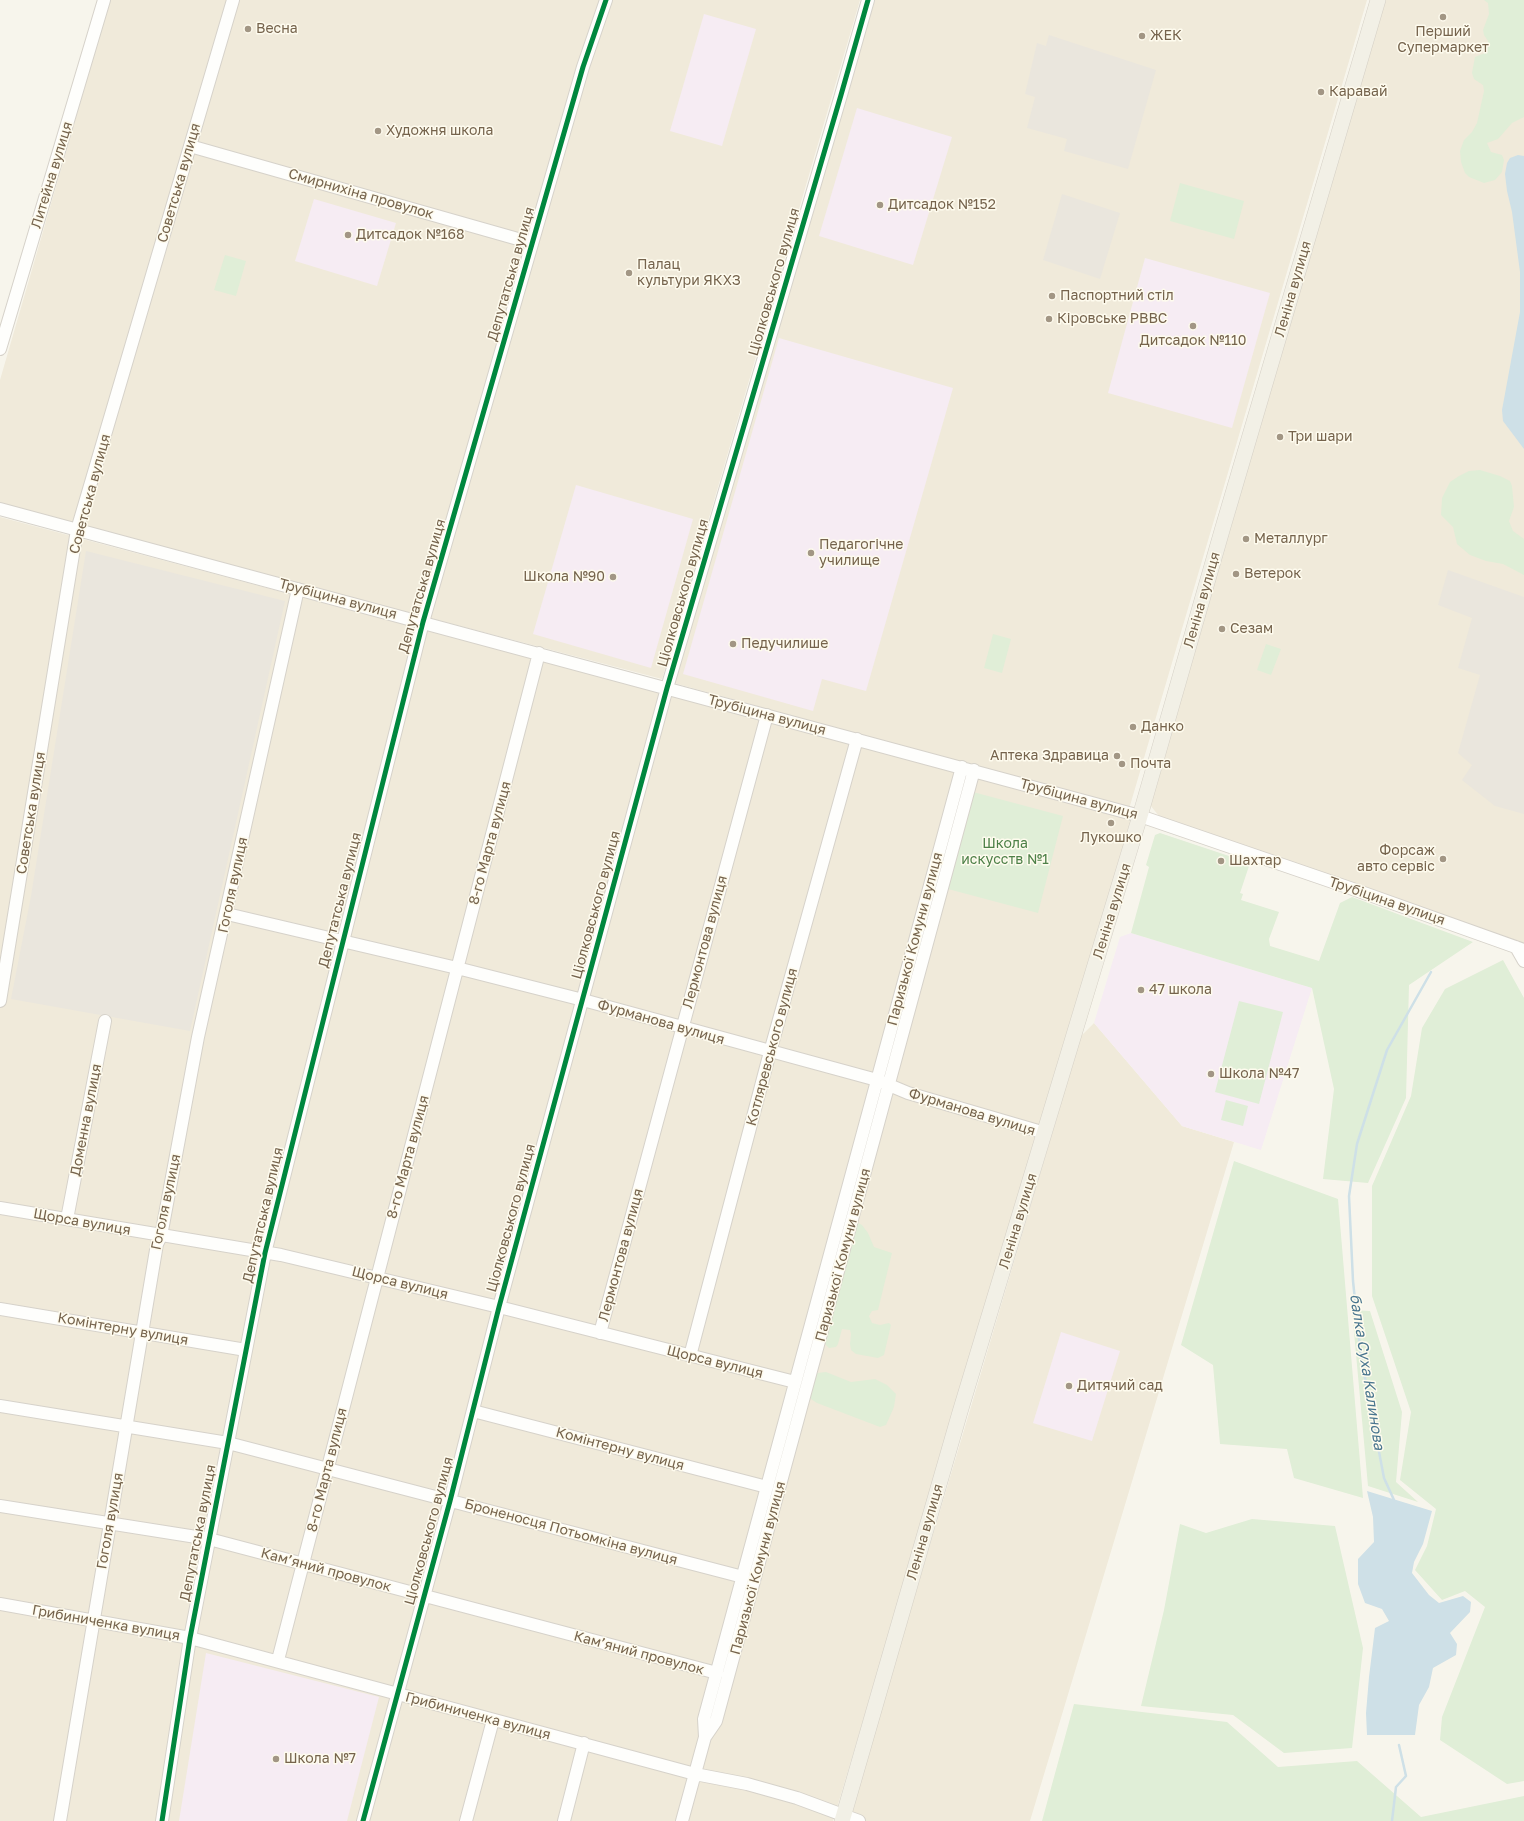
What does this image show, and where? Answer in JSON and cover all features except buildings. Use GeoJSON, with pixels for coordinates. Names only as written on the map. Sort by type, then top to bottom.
{"type":"FeatureCollection","features":[{"type":"Feature","properties":{"kind":"main road","name":"Леніна вулиця"},"geometry":{"type":"LineString","coordinates":[[843,1818],[960,1412],[1140,816],[1224,523],[1378,0]]}},
{"type":"Feature","properties":{"kind":"street","name":"Литейна вулиця"},"geometry":{"type":"LineString","coordinates":[[0,349],[104,0]]}},
{"type":"Feature","properties":{"kind":"street","name":"Советська вулиця"},"geometry":{"type":"LineString","coordinates":[[0,1001],[77,530],[234,0]]}},
{"type":"Feature","properties":{"kind":"street","name":"Депутатська вулиця"},"geometry":{"type":"LineString","coordinates":[[162,1821],[190,1638],[265,1253],[342,940],[423,622],[583,67],[606,0]]}},
{"type":"Feature","properties":{"kind":"street","name":"Ціолковського вулиця"},"geometry":{"type":"LineString","coordinates":[[364,1821],[450,1501],[499,1307],[667,688],[842,95],[868,0]]}},
{"type":"Feature","properties":{"kind":"street","name":"Смирнихіна провулок"},"geometry":{"type":"LineString","coordinates":[[190,146],[532,243]]}},
{"type":"Feature","properties":{"kind":"street","name":"Трубіцина вулиця"},"geometry":{"type":"LineString","coordinates":[[0,509],[974,770],[1140,816],[1520,948]]}},
{"type":"Feature","properties":{"kind":"street","name":"Гоголя вулиця"},"geometry":{"type":"LineString","coordinates":[[60,1821],[158,1244],[161,1236],[198,1037],[227,914],[298,589]]}},
{"type":"Feature","properties":{"kind":"street","name":"8-го Марта вулиця"},"geometry":{"type":"LineString","coordinates":[[278,1660],[376,1276],[539,653]]}},
{"type":"Feature","properties":{"kind":"street","name":"Лермонтова вулиця"},"geometry":{"type":"LineString","coordinates":[[600,1333],[681,1028],[767,715]]}},
{"type":"Feature","properties":{"kind":"street","name":"Котляревського вулиця"},"geometry":{"type":"LineString","coordinates":[[690,1356],[770,1052],[856,739]]}},
{"type":"Feature","properties":{"kind":"street","name":"Паризької Комуни вулиця"},"geometry":{"type":"LineString","coordinates":[[682,1821],[705,1737],[704,1719],[962,767]]}},
{"type":"Feature","properties":{"kind":"street","name":"Паризької Комуни вулиця"},"geometry":{"type":"LineString","coordinates":[[705,1737],[716,1722],[974,770]]}},
{"type":"Feature","properties":{"kind":"street","name":"Фурманова вулиця"},"geometry":{"type":"LineString","coordinates":[[227,914],[342,940],[583,1000],[681,1028],[877,1080],[908,1093],[1045,1133]]}},
{"type":"Feature","properties":{"kind":"street"},"geometry":{"type":"LineString","coordinates":[[1520,948],[1524,961]]}},
{"type":"Feature","properties":{"kind":"street","name":"Доменна вулиця"},"geometry":{"type":"LineString","coordinates":[[67,1219],[105,1020]]}},
{"type":"Feature","properties":{"kind":"street","name":"Щорса вулиця"},"geometry":{"type":"LineString","coordinates":[[0,1208],[265,1253],[376,1276],[795,1382]]}},
{"type":"Feature","properties":{"kind":"street","name":"Комінтерну вулиця"},"geometry":{"type":"LineString","coordinates":[[0,1309],[246,1350]]}},
{"type":"Feature","properties":{"kind":"street","name":"Броненосця Потьомкіна вулиця"},"geometry":{"type":"LineString","coordinates":[[0,1406],[228,1443],[743,1577]]}},
{"type":"Feature","properties":{"kind":"street","name":"Комінтерну вулиця"},"geometry":{"type":"LineString","coordinates":[[473,1411],[767,1487]]}},
{"type":"Feature","properties":{"kind":"street","name":"Кам’яний провулок"},"geometry":{"type":"LineString","coordinates":[[0,1506],[110,1522],[209,1539],[717,1673]]}},
{"type":"Feature","properties":{"kind":"street","name":"Грибиниченка вулиця"},"geometry":{"type":"LineString","coordinates":[[0,1604],[190,1638],[278,1660],[398,1695],[584,1743],[695,1774],[747,1784],[797,1798],[843,1818],[859,1821]]}},
{"type":"Feature","properties":{"kind":"street"},"geometry":{"type":"LineString","coordinates":[[466,1821],[493,1720]]}},
{"type":"Feature","properties":{"kind":"street"},"geometry":{"type":"LineString","coordinates":[[564,1821],[584,1743]]}},
{"type":"Feature","properties":{"kind":"shaded area"},"geometry":{"type":"Polygon","coordinates":[[[110,0],[860,0],[662,679],[0,505],[0,380],[110,0]]]}},
{"type":"Feature","properties":{"kind":"shaded area"},"geometry":{"type":"Polygon","coordinates":[[[875,0],[1367,0],[1129,809],[674,683],[875,0]]]}},
{"type":"Feature","properties":{"kind":"shaded area"},"geometry":{"type":"Polygon","coordinates":[[[1384,0],[1524,0],[1524,946],[1159,816],[1150,805],[1384,0]]]}},
{"type":"Feature","properties":{"kind":"shaded area"},"geometry":{"type":"Polygon","coordinates":[[[704,14],[756,29],[722,146],[670,131],[704,14]]]}},
{"type":"Feature","properties":{"kind":"shaded area"},"geometry":{"type":"Polygon","coordinates":[[[1049,35],[1156,70],[1128,169],[1064,151],[1067,139],[1027,128],[1035,97],[1025,94],[1037,43],[1046,46],[1049,35]]]}},
{"type":"Feature","properties":{"kind":"shaded area","name":"Дитсадок №152"},"geometry":{"type":"Polygon","coordinates":[[[857,108],[952,137],[913,265],[819,236],[857,108]]]}},
{"type":"Feature","properties":{"kind":"shaded area"},"geometry":{"type":"Polygon","coordinates":[[[1518,155],[1524,156],[1524,449],[1503,421],[1502,410],[1520,312],[1520,272],[1505,174],[1507,163],[1510,158],[1518,155]]]}},
{"type":"Feature","properties":{"kind":"shaded area"},"geometry":{"type":"Polygon","coordinates":[[[1062,194],[1120,213],[1100,279],[1043,260],[1062,194]]]}},
{"type":"Feature","properties":{"kind":"shaded area","name":"Дитсадок №168"},"geometry":{"type":"Polygon","coordinates":[[[314,199],[396,223],[377,286],[295,261],[314,199]]]}},
{"type":"Feature","properties":{"kind":"shaded area","name":"Дитсадок №110"},"geometry":{"type":"Polygon","coordinates":[[[1145,258],[1270,293],[1232,428],[1108,393],[1145,258]]]}},
{"type":"Feature","properties":{"kind":"shaded area","name":"Педагогічне училище"},"geometry":{"type":"Polygon","coordinates":[[[779,338],[953,388],[866,691],[822,679],[813,711],[683,674],[779,338]]]}},
{"type":"Feature","properties":{"kind":"shaded area","name":"Школа №90"},"geometry":{"type":"Polygon","coordinates":[[[576,485],[693,519],[651,668],[533,634],[576,485]]]}},
{"type":"Feature","properties":{"kind":"shaded area"},"geometry":{"type":"Polygon","coordinates":[[[0,517],[1132,818],[833,1821],[0,1821],[0,517]]]}},
{"type":"Feature","properties":{"kind":"shaded area"},"geometry":{"type":"Polygon","coordinates":[[[86,551],[285,601],[190,1031],[11,999],[31,896],[86,551]]]}},
{"type":"Feature","properties":{"kind":"shaded area"},"geometry":{"type":"Polygon","coordinates":[[[1448,570],[1524,597],[1524,814],[1495,806],[1462,780],[1472,765],[1458,753],[1480,675],[1458,668],[1472,618],[1438,605],[1448,570]]]}},
{"type":"Feature","properties":{"kind":"shaded area","name":"Школа №47"},"geometry":{"type":"Polygon","coordinates":[[[1131,933],[1312,988],[1261,1150],[1182,1126],[1094,1023],[1120,937],[1131,933]]]}},
{"type":"Feature","properties":{"kind":"shaded area"},"geometry":{"type":"Polygon","coordinates":[[[1094,1023],[1182,1126],[1234,1142],[1030,1821],[848,1821],[1081,1036],[1094,1023]]]}},
{"type":"Feature","properties":{"kind":"shaded area"},"geometry":{"type":"Polygon","coordinates":[[[1061,1332],[1120,1351],[1092,1441],[1033,1423],[1061,1332]]]}},
{"type":"Feature","properties":{"kind":"shaded area"},"geometry":{"type":"Polygon","coordinates":[[[1367,1491],[1432,1511],[1423,1544],[1414,1562],[1412,1573],[1429,1595],[1439,1603],[1463,1596],[1471,1602],[1470,1612],[1450,1633],[1457,1644],[1456,1655],[1433,1668],[1429,1687],[1419,1705],[1415,1735],[1367,1735],[1366,1713],[1375,1628],[1389,1621],[1382,1609],[1365,1603],[1358,1584],[1358,1559],[1374,1542],[1373,1517],[1367,1491]]]}},
{"type":"Feature","properties":{"kind":"shaded area","name":"Школа №7"},"geometry":{"type":"Polygon","coordinates":[[[206,1653],[379,1697],[347,1821],[179,1821],[206,1653]]]}},
{"type":"Feature","properties":{"kind":"green space"},"geometry":{"type":"Polygon","coordinates":[[[1484,0],[1524,0],[1524,117],[1512,123],[1498,139],[1487,143],[1491,152],[1502,155],[1504,160],[1502,172],[1495,180],[1484,183],[1469,177],[1465,173],[1461,162],[1460,151],[1464,140],[1472,132],[1477,123],[1484,91],[1483,85],[1474,79],[1472,73],[1475,57],[1485,53],[1488,47],[1488,41],[1483,30],[1489,14],[1488,3],[1484,0]]]}},
{"type":"Feature","properties":{"kind":"green space"},"geometry":{"type":"Polygon","coordinates":[[[1180,183],[1244,201],[1234,239],[1170,221],[1180,183]]]}},
{"type":"Feature","properties":{"kind":"green space"},"geometry":{"type":"Polygon","coordinates":[[[225,255],[246,261],[236,296],[214,290],[225,255]]]}},
{"type":"Feature","properties":{"kind":"green space"},"geometry":{"type":"Polygon","coordinates":[[[1480,470],[1500,476],[1510,481],[1512,486],[1514,507],[1509,521],[1513,531],[1524,539],[1524,575],[1503,564],[1486,561],[1470,555],[1457,544],[1453,527],[1441,515],[1442,498],[1450,482],[1469,471],[1480,470]]]}},
{"type":"Feature","properties":{"kind":"green space"},"geometry":{"type":"Polygon","coordinates":[[[993,634],[1011,639],[1002,673],[984,668],[993,634]]]}},
{"type":"Feature","properties":{"kind":"green space"},"geometry":{"type":"Polygon","coordinates":[[[1266,644],[1281,649],[1271,675],[1257,670],[1266,644]]]}},
{"type":"Feature","properties":{"kind":"green space","name":"Школа искусств №1"},"geometry":{"type":"Polygon","coordinates":[[[973,792],[1063,816],[1038,913],[948,889],[973,792]]]}},
{"type":"Feature","properties":{"kind":"green space"},"geometry":{"type":"Polygon","coordinates":[[[1160,833],[1250,863],[1240,893],[1243,894],[1241,900],[1279,912],[1269,939],[1270,946],[1319,961],[1340,903],[1352,897],[1473,942],[1409,985],[1406,1098],[1368,1183],[1323,1179],[1334,1089],[1312,988],[1131,933],[1149,867],[1146,865],[1155,835],[1160,833]]]}},
{"type":"Feature","properties":{"kind":"green space"},"geometry":{"type":"Polygon","coordinates":[[[1503,960],[1524,998],[1524,1781],[1507,1784],[1440,1740],[1442,1717],[1485,1607],[1465,1591],[1442,1600],[1415,1570],[1427,1546],[1436,1509],[1400,1480],[1411,1412],[1372,1296],[1372,1186],[1411,1096],[1422,1028],[1445,989],[1503,960]]]}},
{"type":"Feature","properties":{"kind":"green space"},"geometry":{"type":"Polygon","coordinates":[[[1239,1001],[1283,1012],[1259,1104],[1215,1092],[1239,1001]]]}},
{"type":"Feature","properties":{"kind":"green space"},"geometry":{"type":"Polygon","coordinates":[[[1226,1100],[1248,1106],[1243,1126],[1221,1120],[1226,1100]]]}},
{"type":"Feature","properties":{"kind":"green space"},"geometry":{"type":"Polygon","coordinates":[[[1234,1161],[1338,1199],[1363,1498],[1294,1478],[1287,1449],[1220,1444],[1213,1365],[1181,1345],[1234,1161]]]}},
{"type":"Feature","properties":{"kind":"green space"},"geometry":{"type":"Polygon","coordinates":[[[858,1223],[862,1225],[868,1233],[874,1247],[892,1253],[878,1310],[872,1311],[869,1316],[872,1323],[880,1325],[889,1323],[891,1325],[884,1355],[878,1358],[856,1354],[851,1350],[850,1330],[842,1329],[836,1347],[829,1348],[824,1343],[854,1224],[858,1223]]]}},
{"type":"Feature","properties":{"kind":"green space"},"geometry":{"type":"Polygon","coordinates":[[[1352,1310],[1370,1311],[1402,1412],[1396,1482],[1418,1502],[1368,1486],[1352,1310]]]}},
{"type":"Feature","properties":{"kind":"green space"},"geometry":{"type":"Polygon","coordinates":[[[826,1372],[851,1382],[875,1379],[887,1385],[896,1394],[894,1407],[886,1425],[880,1427],[817,1403],[811,1399],[808,1392],[812,1377],[817,1373],[826,1372]]]}},
{"type":"Feature","properties":{"kind":"green space"},"geometry":{"type":"Polygon","coordinates":[[[1252,1519],[1335,1526],[1363,1648],[1352,1748],[1284,1753],[1233,1715],[1141,1706],[1164,1610],[1180,1524],[1206,1533],[1252,1519]]]}},
{"type":"Feature","properties":{"kind":"green space"},"geometry":{"type":"Polygon","coordinates":[[[1074,1704],[1227,1722],[1278,1767],[1357,1761],[1421,1817],[1524,1796],[1524,1821],[1042,1821],[1074,1704]]]}},
{"type":"Feature","properties":{"kind":"waterway","name":"балка Суха Калинова"},"geometry":{"type":"LineString","coordinates":[[1394,1500],[1384,1478],[1361,1357],[1353,1281],[1349,1196],[1357,1144],[1387,1050],[1431,972]]}},
{"type":"Feature","properties":{"kind":"waterway","name":"балка Суха Калинова"},"geometry":{"type":"LineString","coordinates":[[1392,1821],[1396,1787],[1406,1776],[1399,1745]]}},
{"type":"Feature","properties":{"kind":"cycle path"},"geometry":{"type":"LineString","coordinates":[[162,1821],[190,1638],[265,1253],[423,622],[583,67],[606,0]]}},
{"type":"Feature","properties":{"kind":"cycle path"},"geometry":{"type":"LineString","coordinates":[[363,1821],[450,1501],[499,1307],[667,688],[868,0]]}},
{"type":"Feature","properties":{"kind":"place","name":"Перший Супермаркет"},"geometry":{"type":"Point","coordinates":[1443,17]}},
{"type":"Feature","properties":{"kind":"place","name":"Весна"},"geometry":{"type":"Point","coordinates":[248,29]}},
{"type":"Feature","properties":{"kind":"place","name":"ЖЕК"},"geometry":{"type":"Point","coordinates":[1142,36]}},
{"type":"Feature","properties":{"kind":"place","name":"Каравай"},"geometry":{"type":"Point","coordinates":[1321,92]}},
{"type":"Feature","properties":{"kind":"place","name":"Художня школа"},"geometry":{"type":"Point","coordinates":[378,131]}},
{"type":"Feature","properties":{"kind":"place","name":"Дитсадок №152"},"geometry":{"type":"Point","coordinates":[880,205]}},
{"type":"Feature","properties":{"kind":"place","name":"Дитсадок №168"},"geometry":{"type":"Point","coordinates":[348,235]}},
{"type":"Feature","properties":{"kind":"place","name":"Палац культури ЯКХЗ"},"geometry":{"type":"Point","coordinates":[629,273]}},
{"type":"Feature","properties":{"kind":"place","name":"Паспортний стіл"},"geometry":{"type":"Point","coordinates":[1052,296]}},
{"type":"Feature","properties":{"kind":"place","name":"Кіровське РВВС"},"geometry":{"type":"Point","coordinates":[1049,319]}},
{"type":"Feature","properties":{"kind":"place","name":"Дитсадок №110"},"geometry":{"type":"Point","coordinates":[1193,326]}},
{"type":"Feature","properties":{"kind":"place","name":"Три шари"},"geometry":{"type":"Point","coordinates":[1280,437]}},
{"type":"Feature","properties":{"kind":"place","name":"Металлург"},"geometry":{"type":"Point","coordinates":[1246,539]}},
{"type":"Feature","properties":{"kind":"place","name":"Педагогічне училище"},"geometry":{"type":"Point","coordinates":[811,553]}},
{"type":"Feature","properties":{"kind":"place","name":"Ветерок"},"geometry":{"type":"Point","coordinates":[1236,574]}},
{"type":"Feature","properties":{"kind":"place","name":"Школа №90"},"geometry":{"type":"Point","coordinates":[613,577]}},
{"type":"Feature","properties":{"kind":"place","name":"Сезам"},"geometry":{"type":"Point","coordinates":[1222,629]}},
{"type":"Feature","properties":{"kind":"place","name":"Педучилише"},"geometry":{"type":"Point","coordinates":[733,644]}},
{"type":"Feature","properties":{"kind":"place","name":"Данко"},"geometry":{"type":"Point","coordinates":[1133,727]}},
{"type":"Feature","properties":{"kind":"place","name":"Аптека Здравица"},"geometry":{"type":"Point","coordinates":[1117,756]}},
{"type":"Feature","properties":{"kind":"place","name":"Почта"},"geometry":{"type":"Point","coordinates":[1122,764]}},
{"type":"Feature","properties":{"kind":"place","name":"Лукошко"},"geometry":{"type":"Point","coordinates":[1111,823]}},
{"type":"Feature","properties":{"kind":"place","name":"Форсаж авто сервіс"},"geometry":{"type":"Point","coordinates":[1443,859]}},
{"type":"Feature","properties":{"kind":"place","name":"Шахтар"},"geometry":{"type":"Point","coordinates":[1221,861]}},
{"type":"Feature","properties":{"kind":"place","name":"47 школа"},"geometry":{"type":"Point","coordinates":[1141,990]}},
{"type":"Feature","properties":{"kind":"place","name":"Школа №47"},"geometry":{"type":"Point","coordinates":[1211,1074]}},
{"type":"Feature","properties":{"kind":"place","name":"Дитячий сад"},"geometry":{"type":"Point","coordinates":[1069,1386]}},
{"type":"Feature","properties":{"kind":"place","name":"Школа №7"},"geometry":{"type":"Point","coordinates":[276,1759]}}]}
